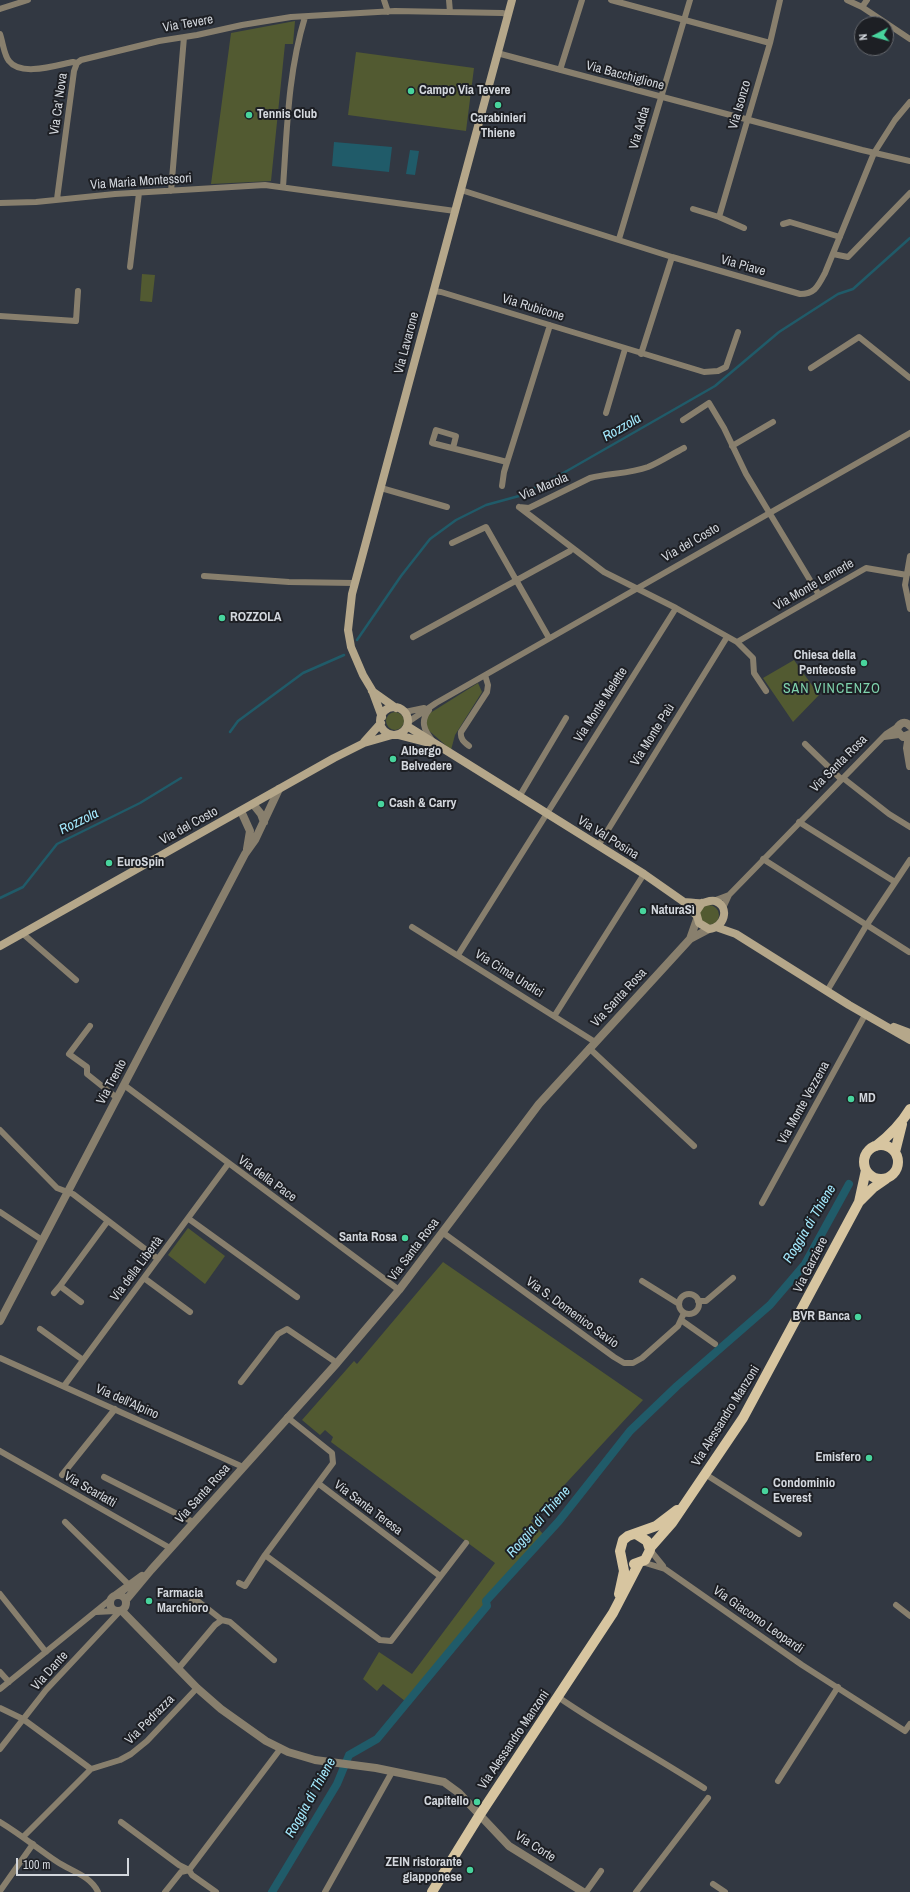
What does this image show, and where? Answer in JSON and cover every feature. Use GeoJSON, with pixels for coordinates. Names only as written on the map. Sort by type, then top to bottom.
{"type":"FeatureCollection","features":[{"type":"Feature","properties":{"kind":"main road","name":"Via Lavarone"},"geometry":{"type":"LineString","coordinates":[[381,720],[372,690],[363,675],[351,647],[348,630],[354,583],[381,488],[512,0]]}},
{"type":"Feature","properties":{"kind":"main road","name":"Via Lavarone"},"geometry":{"type":"LineString","coordinates":[[372,690],[396,708]]}},
{"type":"Feature","properties":{"kind":"main road"},"geometry":{"type":"LineString","coordinates":[[364,742],[387,710],[396,708],[405,712],[408,724],[404,731],[395,735],[384,730],[381,720]]}},
{"type":"Feature","properties":{"kind":"main road","name":"Via Val Posina"},"geometry":{"type":"LineString","coordinates":[[408,724],[436,745],[644,874],[684,902],[702,926],[736,934],[865,1015],[910,1040]]}},
{"type":"Feature","properties":{"kind":"main road","name":"Via Val Posina"},"geometry":{"type":"LineString","coordinates":[[395,735],[436,745]]}},
{"type":"Feature","properties":{"kind":"main road","name":"Via del Costo"},"geometry":{"type":"LineString","coordinates":[[0,946],[364,742],[395,735]]}},
{"type":"Feature","properties":{"kind":"main road"},"geometry":{"type":"LineString","coordinates":[[684,902],[702,903],[713,901],[723,908],[724,919],[712,928]]}},
{"type":"Feature","properties":{"kind":"main road"},"geometry":{"type":"LineString","coordinates":[[696,917],[698,908],[702,903]]}},
{"type":"Feature","properties":{"kind":"main road","name":"Via Val Posina"},"geometry":{"type":"LineString","coordinates":[[724,919],[736,934]]}},
{"type":"Feature","properties":{"kind":"main road","name":"Via Val Posina"},"geometry":{"type":"LineString","coordinates":[[882,1024],[910,1033]]}},
{"type":"Feature","properties":{"kind":"main road","name":"Via Garziere"},"geometry":{"type":"LineString","coordinates":[[859,1202],[872,1188],[893,1175],[898,1164],[895,1152],[904,1120],[910,1109]]}},
{"type":"Feature","properties":{"kind":"main road","name":"Via Garziere"},"geometry":{"type":"LineString","coordinates":[[786,1340],[859,1202],[866,1170],[864,1160],[866,1156],[872,1148],[891,1134],[904,1120]]}},
{"type":"Feature","properties":{"kind":"main road"},"geometry":{"type":"LineString","coordinates":[[876,1146],[887,1146],[895,1152]]}},
{"type":"Feature","properties":{"kind":"main road"},"geometry":{"type":"LineString","coordinates":[[866,1170],[878,1179],[887,1178]]}},
{"type":"Feature","properties":{"kind":"main road","name":"Via Alessandro Manzoni"},"geometry":{"type":"LineString","coordinates":[[432,1892],[479,1816],[594,1644],[640,1563],[648,1555],[650,1549],[672,1523],[743,1418],[786,1340]]}},
{"type":"Feature","properties":{"kind":"main road","name":"Via Alessandro Manzoni"},"geometry":{"type":"LineString","coordinates":[[618,1604],[623,1576],[622,1557],[620,1551],[622,1542],[628,1536],[656,1526],[684,1504]]}},
{"type":"Feature","properties":{"kind":"main road"},"geometry":{"type":"LineString","coordinates":[[636,1534],[645,1538],[650,1549]]}},
{"type":"Feature","properties":{"kind":"main road"},"geometry":{"type":"LineString","coordinates":[[622,1557],[628,1562],[640,1563]]}},
{"type":"Feature","properties":{"kind":"street"},"geometry":{"type":"LineString","coordinates":[[0,8],[28,0]]}},
{"type":"Feature","properties":{"kind":"street"},"geometry":{"type":"LineString","coordinates":[[384,0],[388,12]]}},
{"type":"Feature","properties":{"kind":"street"},"geometry":{"type":"LineString","coordinates":[[449,0],[450,12]]}},
{"type":"Feature","properties":{"kind":"street"},"geometry":{"type":"LineString","coordinates":[[560,70],[582,0]]}},
{"type":"Feature","properties":{"kind":"street"},"geometry":{"type":"LineString","coordinates":[[611,0],[770,43]]}},
{"type":"Feature","properties":{"kind":"street","name":"Via Adda"},"geometry":{"type":"LineString","coordinates":[[619,239],[690,0]]}},
{"type":"Feature","properties":{"kind":"street","name":"Via Isonzo"},"geometry":{"type":"LineString","coordinates":[[719,216],[770,43],[780,0]]}},
{"type":"Feature","properties":{"kind":"street"},"geometry":{"type":"LineString","coordinates":[[847,0],[862,7],[910,39]]}},
{"type":"Feature","properties":{"kind":"street"},"geometry":{"type":"LineString","coordinates":[[862,7],[867,0]]}},
{"type":"Feature","properties":{"kind":"street","name":"Via Tevere"},"geometry":{"type":"LineString","coordinates":[[77,63],[81,60],[127,48],[242,25],[305,17],[388,12],[508,14]]}},
{"type":"Feature","properties":{"kind":"street"},"geometry":{"type":"LineString","coordinates":[[283,187],[290,91],[299,35],[305,17]]}},
{"type":"Feature","properties":{"kind":"street","name":"Via Ca' Nova"},"geometry":{"type":"LineString","coordinates":[[0,34],[8,60],[19,68],[34,70],[73,62],[77,63],[74,71],[57,200]]}},
{"type":"Feature","properties":{"kind":"street"},"geometry":{"type":"LineString","coordinates":[[171,191],[184,37]]}},
{"type":"Feature","properties":{"kind":"street","name":"Via Bacchiglione"},"geometry":{"type":"LineString","coordinates":[[497,53],[874,153],[910,161]]}},
{"type":"Feature","properties":{"kind":"street","name":"Via Piave"},"geometry":{"type":"LineString","coordinates":[[461,190],[672,257],[800,294],[815,291],[833,254],[874,153],[895,120],[910,102]]}},
{"type":"Feature","properties":{"kind":"street","name":"Via Maria Montessori"},"geometry":{"type":"LineString","coordinates":[[0,203],[36,202],[139,193],[258,186],[283,187],[455,211]]}},
{"type":"Feature","properties":{"kind":"street"},"geometry":{"type":"LineString","coordinates":[[130,267],[139,193]]}},
{"type":"Feature","properties":{"kind":"street"},"geometry":{"type":"LineString","coordinates":[[833,254],[848,257],[910,193]]}},
{"type":"Feature","properties":{"kind":"street"},"geometry":{"type":"LineString","coordinates":[[693,209],[719,216],[744,228]]}},
{"type":"Feature","properties":{"kind":"street"},"geometry":{"type":"LineString","coordinates":[[783,224],[790,222],[840,237]]}},
{"type":"Feature","properties":{"kind":"street"},"geometry":{"type":"LineString","coordinates":[[641,354],[672,257]]}},
{"type":"Feature","properties":{"kind":"street","name":"Via Rubicone"},"geometry":{"type":"LineString","coordinates":[[433,291],[441,292],[704,372],[718,371],[726,367],[738,332]]}},
{"type":"Feature","properties":{"kind":"street"},"geometry":{"type":"LineString","coordinates":[[0,316],[76,321],[78,292]]}},
{"type":"Feature","properties":{"kind":"street"},"geometry":{"type":"LineString","coordinates":[[502,486],[504,472],[550,325]]}},
{"type":"Feature","properties":{"kind":"street"},"geometry":{"type":"LineString","coordinates":[[811,368],[859,337],[910,378]]}},
{"type":"Feature","properties":{"kind":"street"},"geometry":{"type":"LineString","coordinates":[[606,413],[625,349]]}},
{"type":"Feature","properties":{"kind":"street"},"geometry":{"type":"LineString","coordinates":[[683,420],[709,402],[769,512],[819,595]]}},
{"type":"Feature","properties":{"kind":"street"},"geometry":{"type":"LineString","coordinates":[[732,446],[773,422]]}},
{"type":"Feature","properties":{"kind":"street","name":"Via del Costo"},"geometry":{"type":"LineString","coordinates":[[408,724],[434,705],[549,638],[910,433]]}},
{"type":"Feature","properties":{"kind":"street"},"geometry":{"type":"LineString","coordinates":[[453,448],[507,462]]}},
{"type":"Feature","properties":{"kind":"street","name":"Via Marola"},"geometry":{"type":"LineString","coordinates":[[636,588],[604,572],[519,507],[529,508],[590,478],[614,476],[648,467],[684,448]]}},
{"type":"Feature","properties":{"kind":"street"},"geometry":{"type":"LineString","coordinates":[[381,488],[447,507]]}},
{"type":"Feature","properties":{"kind":"street"},"geometry":{"type":"LineString","coordinates":[[452,542],[486,527],[549,638]]}},
{"type":"Feature","properties":{"kind":"street"},"geometry":{"type":"LineString","coordinates":[[413,637],[570,551]]}},
{"type":"Feature","properties":{"kind":"street"},"geometry":{"type":"LineString","coordinates":[[910,556],[906,585],[910,609]]}},
{"type":"Feature","properties":{"kind":"street","name":"Via Monte Lemerle"},"geometry":{"type":"LineString","coordinates":[[737,642],[866,568],[907,575]]}},
{"type":"Feature","properties":{"kind":"street"},"geometry":{"type":"LineString","coordinates":[[204,576],[289,582],[354,583]]}},
{"type":"Feature","properties":{"kind":"street"},"geometry":{"type":"LineString","coordinates":[[636,588],[676,608],[737,642],[753,658],[754,673],[766,691]]}},
{"type":"Feature","properties":{"kind":"street","name":"Via Monte Melette"},"geometry":{"type":"LineString","coordinates":[[458,955],[676,608]]}},
{"type":"Feature","properties":{"kind":"street","name":"Via Monte Paù"},"geometry":{"type":"LineString","coordinates":[[598,846],[727,637]]}},
{"type":"Feature","properties":{"kind":"street"},"geometry":{"type":"LineString","coordinates":[[469,746],[462,741],[461,732],[487,692],[488,686],[485,676]]}},
{"type":"Feature","properties":{"kind":"street"},"geometry":{"type":"LineString","coordinates":[[434,705],[424,716],[423,724],[428,735],[436,745]]}},
{"type":"Feature","properties":{"kind":"street","name":"Via del Costo"},"geometry":{"type":"LineString","coordinates":[[405,712],[414,712],[434,705]]}},
{"type":"Feature","properties":{"kind":"street"},"geometry":{"type":"LineString","coordinates":[[519,797],[566,718]]}},
{"type":"Feature","properties":{"kind":"street"},"geometry":{"type":"LineString","coordinates":[[906,723],[897,728],[900,735],[905,737],[910,734]]}},
{"type":"Feature","properties":{"kind":"street","name":"Via Santa Rosa"},"geometry":{"type":"LineString","coordinates":[[723,908],[729,895],[842,778],[891,730],[906,723]]}},
{"type":"Feature","properties":{"kind":"street"},"geometry":{"type":"LineString","coordinates":[[910,734],[907,748],[910,766]]}},
{"type":"Feature","properties":{"kind":"street","name":"Via Santa Rosa"},"geometry":{"type":"LineString","coordinates":[[884,737],[900,735]]}},
{"type":"Feature","properties":{"kind":"street"},"geometry":{"type":"LineString","coordinates":[[805,744],[842,778],[910,828]]}},
{"type":"Feature","properties":{"kind":"street","name":"Via Trento"},"geometry":{"type":"LineString","coordinates":[[0,1321],[245,854],[255,840],[279,789]]}},
{"type":"Feature","properties":{"kind":"street"},"geometry":{"type":"LineString","coordinates":[[253,804],[261,814],[264,822]]}},
{"type":"Feature","properties":{"kind":"street","name":"Via Trento"},"geometry":{"type":"LineString","coordinates":[[241,811],[250,831],[245,854]]}},
{"type":"Feature","properties":{"kind":"street"},"geometry":{"type":"LineString","coordinates":[[799,822],[894,882]]}},
{"type":"Feature","properties":{"kind":"street"},"geometry":{"type":"LineString","coordinates":[[763,859],[909,952]]}},
{"type":"Feature","properties":{"kind":"street"},"geometry":{"type":"LineString","coordinates":[[827,991],[866,926],[910,860]]}},
{"type":"Feature","properties":{"kind":"street"},"geometry":{"type":"LineString","coordinates":[[555,1016],[644,874]]}},
{"type":"Feature","properties":{"kind":"street","name":"Via Santa Rosa"},"geometry":{"type":"LineString","coordinates":[[713,901],[729,895]]}},
{"type":"Feature","properties":{"kind":"street","name":"Via Santa Rosa"},"geometry":{"type":"LineString","coordinates":[[690,939],[696,917]]}},
{"type":"Feature","properties":{"kind":"street","name":"Via Cima Undici"},"geometry":{"type":"LineString","coordinates":[[412,927],[595,1042]]}},
{"type":"Feature","properties":{"kind":"street","name":"Via Santa Rosa"},"geometry":{"type":"LineString","coordinates":[[122,1608],[170,1548],[337,1363],[399,1290],[539,1104],[690,939],[712,928]]}},
{"type":"Feature","properties":{"kind":"street"},"geometry":{"type":"LineString","coordinates":[[22,933],[76,980]]}},
{"type":"Feature","properties":{"kind":"street","name":"Via Monte Vezzena"},"geometry":{"type":"LineString","coordinates":[[762,1203],[865,1015]]}},
{"type":"Feature","properties":{"kind":"street"},"geometry":{"type":"LineString","coordinates":[[90,1026],[69,1054],[87,1067],[87,1074],[117,1098]]}},
{"type":"Feature","properties":{"kind":"street"},"geometry":{"type":"LineString","coordinates":[[589,1048],[694,1146]]}},
{"type":"Feature","properties":{"kind":"street","name":"Via della Pace"},"geometry":{"type":"LineString","coordinates":[[124,1085],[399,1290]]}},
{"type":"Feature","properties":{"kind":"street"},"geometry":{"type":"LineString","coordinates":[[0,1130],[57,1188],[79,1199],[107,1222],[158,1259]]}},
{"type":"Feature","properties":{"kind":"street","name":"Via della Libertà"},"geometry":{"type":"LineString","coordinates":[[64,1386],[228,1164]]}},
{"type":"Feature","properties":{"kind":"street"},"geometry":{"type":"LineString","coordinates":[[0,1212],[42,1240]]}},
{"type":"Feature","properties":{"kind":"street"},"geometry":{"type":"LineString","coordinates":[[189,1218],[297,1297]]}},
{"type":"Feature","properties":{"kind":"street"},"geometry":{"type":"LineString","coordinates":[[54,1293],[107,1222]]}},
{"type":"Feature","properties":{"kind":"street","name":"Via S. Domenico Savio"},"geometry":{"type":"LineString","coordinates":[[442,1232],[614,1357],[624,1362],[633,1363],[642,1358],[678,1326],[684,1313]]}},
{"type":"Feature","properties":{"kind":"street"},"geometry":{"type":"LineString","coordinates":[[144,1278],[190,1312]]}},
{"type":"Feature","properties":{"kind":"street"},"geometry":{"type":"LineString","coordinates":[[698,1301],[706,1301],[733,1278]]}},
{"type":"Feature","properties":{"kind":"street"},"geometry":{"type":"LineString","coordinates":[[642,1281],[679,1304]]}},
{"type":"Feature","properties":{"kind":"street"},"geometry":{"type":"LineString","coordinates":[[60,1286],[81,1302]]}},
{"type":"Feature","properties":{"kind":"street"},"geometry":{"type":"LineString","coordinates":[[689,1294],[695,1296],[698,1301],[696,1310],[691,1314],[684,1313],[680,1309],[679,1304],[681,1298],[689,1294]]}},
{"type":"Feature","properties":{"kind":"street"},"geometry":{"type":"LineString","coordinates":[[681,1320],[715,1344]]}},
{"type":"Feature","properties":{"kind":"street"},"geometry":{"type":"LineString","coordinates":[[241,1382],[278,1334],[287,1329],[337,1363]]}},
{"type":"Feature","properties":{"kind":"street"},"geometry":{"type":"LineString","coordinates":[[40,1330],[83,1360]]}},
{"type":"Feature","properties":{"kind":"street","name":"Via dell'Alpino"},"geometry":{"type":"LineString","coordinates":[[0,1358],[243,1467]]}},
{"type":"Feature","properties":{"kind":"street"},"geometry":{"type":"LineString","coordinates":[[62,1475],[115,1409]]}},
{"type":"Feature","properties":{"kind":"street","name":"Via Santa Teresa"},"geometry":{"type":"LineString","coordinates":[[287,1417],[332,1453],[333,1463],[319,1484],[440,1576]]}},
{"type":"Feature","properties":{"kind":"street","name":"Via Scarlatti"},"geometry":{"type":"LineString","coordinates":[[0,1451],[170,1548]]}},
{"type":"Feature","properties":{"kind":"street"},"geometry":{"type":"LineString","coordinates":[[705,1474],[799,1534]]}},
{"type":"Feature","properties":{"kind":"street"},"geometry":{"type":"LineString","coordinates":[[104,1477],[194,1522]]}},
{"type":"Feature","properties":{"kind":"street"},"geometry":{"type":"LineString","coordinates":[[239,1583],[245,1586],[265,1555],[319,1484]]}},
{"type":"Feature","properties":{"kind":"street"},"geometry":{"type":"LineString","coordinates":[[65,1522],[129,1586]]}},
{"type":"Feature","properties":{"kind":"street"},"geometry":{"type":"LineString","coordinates":[[265,1555],[384,1641],[391,1641],[466,1543]]}},
{"type":"Feature","properties":{"kind":"street","name":"Via Giacomo Leopardi"},"geometry":{"type":"LineString","coordinates":[[650,1549],[666,1569],[797,1661],[905,1731],[910,1724]]}},
{"type":"Feature","properties":{"kind":"street","name":"Via Giacomo Leopardi"},"geometry":{"type":"LineString","coordinates":[[640,1563],[666,1569]]}},
{"type":"Feature","properties":{"kind":"street","name":"Via Santa Rosa"},"geometry":{"type":"LineString","coordinates":[[0,1689],[96,1612],[100,1607],[151,1570]]}},
{"type":"Feature","properties":{"kind":"street"},"geometry":{"type":"LineString","coordinates":[[0,1594],[46,1652]]}},
{"type":"Feature","properties":{"kind":"street"},"geometry":{"type":"LineString","coordinates":[[123,1596],[122,1608],[110,1604],[114,1597],[123,1596]]}},
{"type":"Feature","properties":{"kind":"street"},"geometry":{"type":"LineString","coordinates":[[187,1608],[194,1598],[222,1620],[230,1622],[274,1660]]}},
{"type":"Feature","properties":{"kind":"street"},"geometry":{"type":"LineString","coordinates":[[896,1605],[910,1616]]}},
{"type":"Feature","properties":{"kind":"street"},"geometry":{"type":"LineString","coordinates":[[96,1612],[122,1608]]}},
{"type":"Feature","properties":{"kind":"street","name":"Via Corte"},"geometry":{"type":"LineString","coordinates":[[122,1608],[197,1688],[221,1709],[266,1741],[315,1760],[357,1765],[444,1782],[459,1793],[508,1846],[583,1892]]}},
{"type":"Feature","properties":{"kind":"street","name":"Via Dante"},"geometry":{"type":"LineString","coordinates":[[0,1750],[46,1690],[122,1608]]}},
{"type":"Feature","properties":{"kind":"street"},"geometry":{"type":"LineString","coordinates":[[178,1669],[215,1625],[222,1620]]}},
{"type":"Feature","properties":{"kind":"street"},"geometry":{"type":"LineString","coordinates":[[0,1672],[9,1682]]}},
{"type":"Feature","properties":{"kind":"street"},"geometry":{"type":"LineString","coordinates":[[778,1781],[838,1687]]}},
{"type":"Feature","properties":{"kind":"street","name":"Via Pedrazza"},"geometry":{"type":"LineString","coordinates":[[24,1836],[91,1769],[120,1760],[131,1754],[147,1741],[197,1688]]}},
{"type":"Feature","properties":{"kind":"street"},"geometry":{"type":"LineString","coordinates":[[558,1697],[602,1728],[651,1754],[704,1788]]}},
{"type":"Feature","properties":{"kind":"street"},"geometry":{"type":"LineString","coordinates":[[0,1708],[23,1719],[91,1769]]}},
{"type":"Feature","properties":{"kind":"street"},"geometry":{"type":"LineString","coordinates":[[164,1892],[181,1872],[189,1870],[281,1748]]}},
{"type":"Feature","properties":{"kind":"street"},"geometry":{"type":"LineString","coordinates":[[325,1892],[392,1772]]}},
{"type":"Feature","properties":{"kind":"street"},"geometry":{"type":"LineString","coordinates":[[636,1892],[708,1798]]}},
{"type":"Feature","properties":{"kind":"street"},"geometry":{"type":"LineString","coordinates":[[0,1822],[24,1836],[58,1863],[88,1879],[98,1892]]}},
{"type":"Feature","properties":{"kind":"street"},"geometry":{"type":"LineString","coordinates":[[121,1822],[179,1865],[189,1870],[192,1874],[216,1892]]}},
{"type":"Feature","properties":{"kind":"street"},"geometry":{"type":"LineString","coordinates":[[0,1891],[34,1844]]}},
{"type":"Feature","properties":{"kind":"street"},"geometry":{"type":"LineString","coordinates":[[586,1892],[600,1871]]}},
{"type":"Feature","properties":{"kind":"street"},"geometry":{"type":"LineString","coordinates":[[714,1884],[725,1892]]}},
{"type":"Feature","properties":{"kind":"green space","name":"Tennis Club"},"geometry":{"type":"Polygon","coordinates":[[[295,21],[293,44],[285,44],[271,181],[211,184],[231,33],[295,21]]]}},
{"type":"Feature","properties":{"kind":"green space","name":"Campo Via Tevere"},"geometry":{"type":"Polygon","coordinates":[[[356,52],[474,68],[466,131],[348,115],[356,52]]]}},
{"type":"Feature","properties":{"kind":"green space"},"geometry":{"type":"Polygon","coordinates":[[[142,274],[155,275],[152,302],[140,301],[142,274]]]}},
{"type":"Feature","properties":{"kind":"green space"},"geometry":{"type":"Polygon","coordinates":[[[794,660],[819,695],[793,722],[763,678],[794,660]]]}},
{"type":"Feature","properties":{"kind":"green space"},"geometry":{"type":"Polygon","coordinates":[[[478,683],[482,692],[455,735],[451,750],[426,728],[427,715],[478,683]]]}},
{"type":"Feature","properties":{"kind":"green space"},"geometry":{"type":"Polygon","coordinates":[[[395,712],[401,715],[404,721],[401,727],[395,730],[389,727],[386,721],[389,715],[395,712]]]}},
{"type":"Feature","properties":{"kind":"green space"},"geometry":{"type":"Polygon","coordinates":[[[709,905],[716,908],[719,915],[716,922],[709,925],[702,922],[699,915],[702,908],[709,905]]]}},
{"type":"Feature","properties":{"kind":"green space"},"geometry":{"type":"Polygon","coordinates":[[[188,1228],[225,1256],[205,1284],[168,1255],[188,1228]]]}},
{"type":"Feature","properties":{"kind":"green space"},"geometry":{"type":"Polygon","coordinates":[[[443,1262],[643,1400],[531,1521],[543,1534],[405,1701],[383,1684],[377,1691],[363,1679],[379,1652],[412,1674],[495,1563],[331,1442],[333,1437],[325,1430],[320,1435],[302,1420],[354,1361],[357,1364],[443,1262]]]}},
{"type":"Feature","properties":{"kind":"water"},"geometry":{"type":"Polygon","coordinates":[[[334,142],[392,147],[389,172],[332,166],[334,142]]]}},
{"type":"Feature","properties":{"kind":"water"},"geometry":{"type":"Polygon","coordinates":[[[410,150],[419,151],[415,175],[406,174],[410,150]]]}},
{"type":"Feature","properties":{"kind":"waterway","name":"Rozzola"},"geometry":{"type":"LineString","coordinates":[[357,640],[401,576],[430,539],[456,520],[486,505],[519,496],[558,476],[715,386],[779,332],[838,294],[853,289],[910,238]]}},
{"type":"Feature","properties":{"kind":"waterway","name":"Rozzola"},"geometry":{"type":"LineString","coordinates":[[230,732],[238,721],[303,673],[344,655]]}},
{"type":"Feature","properties":{"kind":"waterway","name":"Rozzola"},"geometry":{"type":"LineString","coordinates":[[0,898],[23,887],[57,844],[140,803],[181,778]]}},
{"type":"Feature","properties":{"kind":"waterway","name":"Roggia di Thiene"},"geometry":{"type":"LineString","coordinates":[[272,1892],[337,1784],[349,1755],[377,1739],[487,1606],[486,1601],[559,1521],[630,1431],[677,1386],[770,1305],[805,1264],[849,1184]]}},
{"type":"Feature","properties":{"kind":"place","name":"Campo Via Tevere"},"geometry":{"type":"Point","coordinates":[411,91]}},
{"type":"Feature","properties":{"kind":"place","name":"Carabinieri Thiene"},"geometry":{"type":"Point","coordinates":[498,105]}},
{"type":"Feature","properties":{"kind":"place","name":"Tennis Club"},"geometry":{"type":"Point","coordinates":[249,115]}},
{"type":"Feature","properties":{"kind":"place","name":"ROZZOLA"},"geometry":{"type":"Point","coordinates":[222,618]}},
{"type":"Feature","properties":{"kind":"place","name":"Chiesa della Pentecoste"},"geometry":{"type":"Point","coordinates":[864,663]}},
{"type":"Feature","properties":{"kind":"place","name":"Albergo Belvedere"},"geometry":{"type":"Point","coordinates":[393,759]}},
{"type":"Feature","properties":{"kind":"place","name":"Cash & Carry"},"geometry":{"type":"Point","coordinates":[381,804]}},
{"type":"Feature","properties":{"kind":"place","name":"EuroSpin"},"geometry":{"type":"Point","coordinates":[109,863]}},
{"type":"Feature","properties":{"kind":"place","name":"NaturaSì"},"geometry":{"type":"Point","coordinates":[643,911]}},
{"type":"Feature","properties":{"kind":"place","name":"MD"},"geometry":{"type":"Point","coordinates":[851,1099]}},
{"type":"Feature","properties":{"kind":"place","name":"Santa Rosa"},"geometry":{"type":"Point","coordinates":[405,1238]}},
{"type":"Feature","properties":{"kind":"place","name":"BVR Banca"},"geometry":{"type":"Point","coordinates":[858,1317]}},
{"type":"Feature","properties":{"kind":"place","name":"Emisfero"},"geometry":{"type":"Point","coordinates":[869,1458]}},
{"type":"Feature","properties":{"kind":"place","name":"Condominio Everest"},"geometry":{"type":"Point","coordinates":[765,1491]}},
{"type":"Feature","properties":{"kind":"place","name":"Farmacia Marchioro"},"geometry":{"type":"Point","coordinates":[149,1601]}},
{"type":"Feature","properties":{"kind":"place","name":"Capitello"},"geometry":{"type":"Point","coordinates":[477,1802]}},
{"type":"Feature","properties":{"kind":"place","name":"ZEIN ristorante giapponese"},"geometry":{"type":"Point","coordinates":[470,1870]}},
{"type":"Feature","properties":{"kind":"district","name":"SAN VINCENZO"},"geometry":{"type":"Point","coordinates":[832,689]}}]}
